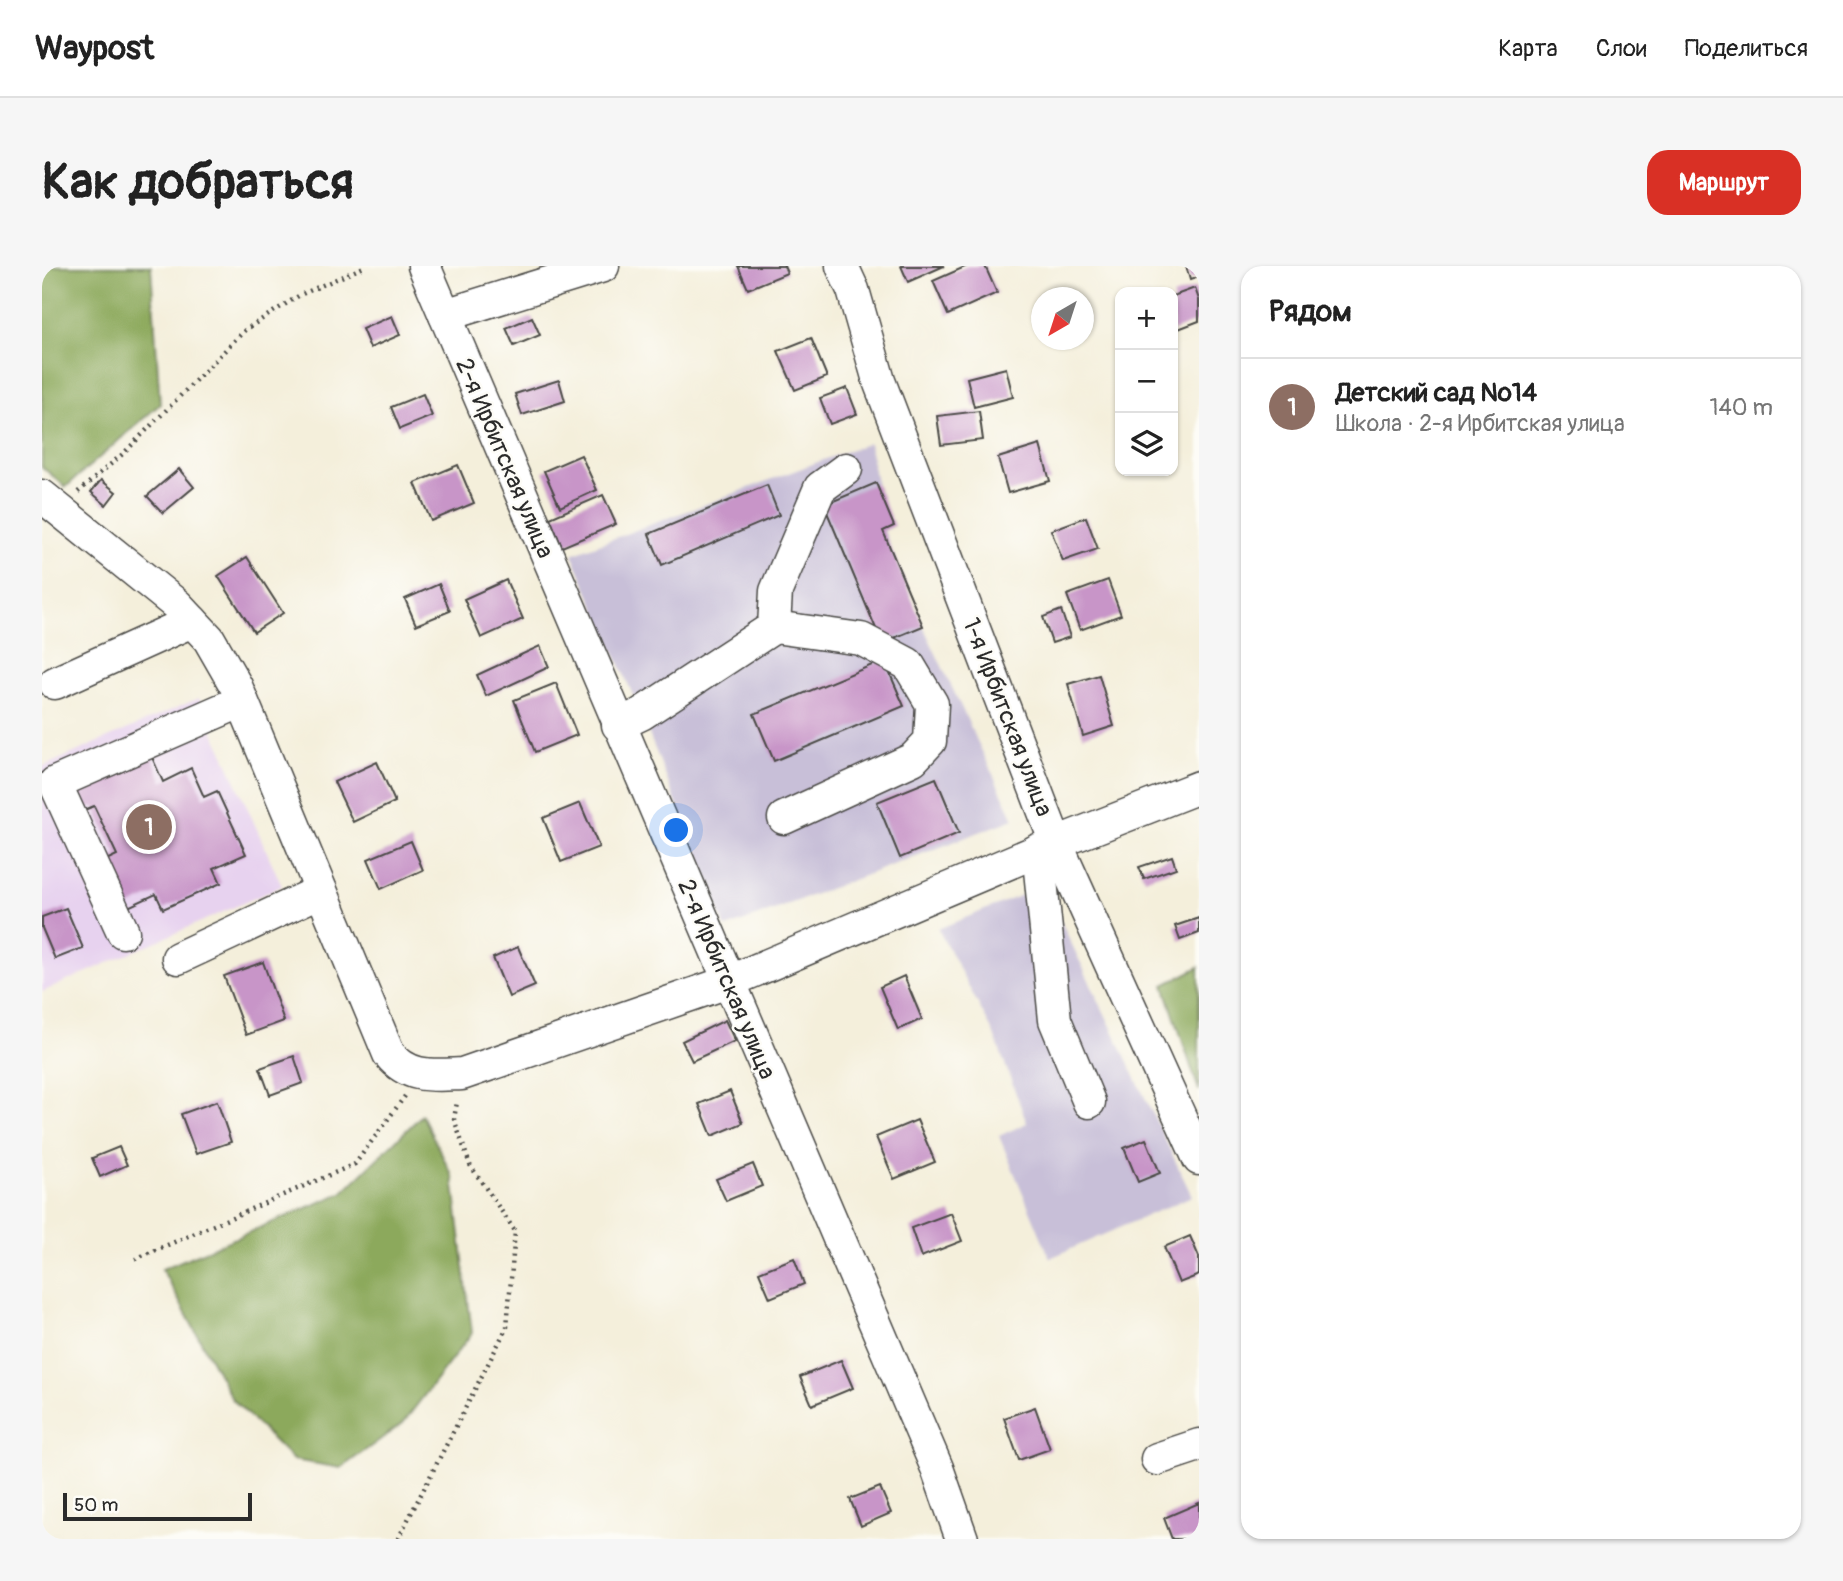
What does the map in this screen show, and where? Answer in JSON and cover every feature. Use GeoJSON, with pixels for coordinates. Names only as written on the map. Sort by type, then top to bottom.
{"type":"FeatureCollection","features":[{"type":"Feature","properties":{"kind":"street","name":"2-я Ирбитская улица"},"geometry":{"type":"LineString","coordinates":[[424,266],[937,1468],[962,1539]]}},
{"type":"Feature","properties":{"kind":"street"},"geometry":{"type":"LineString","coordinates":[[445,316],[603,266]]}},
{"type":"Feature","properties":{"kind":"street","name":"1-я Ирбитская улица"},"geometry":{"type":"LineString","coordinates":[[842,266],[853,290],[879,381],[1047,846],[1199,1159]]}},
{"type":"Feature","properties":{"kind":"street"},"geometry":{"type":"LineString","coordinates":[[774,627],[776,590],[820,488],[846,469]]}},
{"type":"Feature","properties":{"kind":"street"},"geometry":{"type":"LineString","coordinates":[[50,502],[177,605],[209,639],[242,701],[389,1054],[409,1071],[462,1074],[728,982],[1047,846],[1199,787]]}},
{"type":"Feature","properties":{"kind":"street"},"geometry":{"type":"LineString","coordinates":[[55,683],[192,621]]}},
{"type":"Feature","properties":{"kind":"street"},"geometry":{"type":"LineString","coordinates":[[618,725],[641,714],[774,627],[861,639],[908,664],[932,704],[930,741],[913,759],[784,818]]}},
{"type":"Feature","properties":{"kind":"street"},"geometry":{"type":"LineString","coordinates":[[123,932],[55,783],[242,701]]}},
{"type":"Feature","properties":{"kind":"street"},"geometry":{"type":"LineString","coordinates":[[1047,846],[1055,1020],[1089,1102]]}},
{"type":"Feature","properties":{"kind":"street"},"geometry":{"type":"LineString","coordinates":[[178,958],[321,891]]}},
{"type":"Feature","properties":{"kind":"street"},"geometry":{"type":"LineString","coordinates":[[1157,1459],[1199,1446]]}},
{"type":"Feature","properties":{"kind":"path"},"geometry":{"type":"LineString","coordinates":[[50,502],[125,452],[245,330],[300,295],[366,266]]}},
{"type":"Feature","properties":{"kind":"path"},"geometry":{"type":"LineString","coordinates":[[135,1259],[355,1164],[409,1071]]}},
{"type":"Feature","properties":{"kind":"path"},"geometry":{"type":"LineString","coordinates":[[398,1539],[506,1327],[515,1231],[470,1165],[454,1119],[462,1074]]}},
{"type":"Feature","properties":{"kind":"shaded area"},"geometry":{"type":"Polygon","coordinates":[[[869,443],[876,483],[894,526],[884,531],[923,626],[1014,819],[726,928],[641,714],[572,554],[869,443]]]}},
{"type":"Feature","properties":{"kind":"shaded area"},"geometry":{"type":"Polygon","coordinates":[[[199,698],[282,886],[42,992],[42,767],[199,698]]]}},
{"type":"Feature","properties":{"kind":"shaded area"},"geometry":{"type":"Polygon","coordinates":[[[1044,886],[1192,1196],[1050,1258],[999,1136],[1027,1123],[993,1032],[938,929],[1044,886]]]}},
{"type":"Feature","properties":{"kind":"green space"},"geometry":{"type":"Polygon","coordinates":[[[42,266],[151,266],[160,404],[66,487],[42,467],[42,266]]]}},
{"type":"Feature","properties":{"kind":"green space"},"geometry":{"type":"Polygon","coordinates":[[[1199,967],[1199,1091],[1164,985],[1199,967]]]}},
{"type":"Feature","properties":{"kind":"green space"},"geometry":{"type":"Polygon","coordinates":[[[422,1115],[453,1177],[472,1333],[403,1423],[341,1468],[293,1460],[232,1399],[162,1269],[342,1193],[422,1115]]]}},
{"type":"Feature","properties":{"kind":"building"},"geometry":{"type":"Polygon","coordinates":[[[738,266],[784,266],[787,273],[748,289],[738,266]]]}},
{"type":"Feature","properties":{"kind":"building"},"geometry":{"type":"Polygon","coordinates":[[[901,266],[944,266],[908,282],[901,266]]]}},
{"type":"Feature","properties":{"kind":"building"},"geometry":{"type":"Polygon","coordinates":[[[967,266],[985,266],[997,293],[948,315],[933,281],[967,266]]]}},
{"type":"Feature","properties":{"kind":"building"},"geometry":{"type":"Polygon","coordinates":[[[1186,266],[1199,266],[1199,277],[1190,280],[1186,266]]]}},
{"type":"Feature","properties":{"kind":"building"},"geometry":{"type":"Polygon","coordinates":[[[1195,288],[1199,300],[1199,321],[1178,329],[1178,294],[1195,288]]]}},
{"type":"Feature","properties":{"kind":"building"},"geometry":{"type":"Polygon","coordinates":[[[392,316],[400,335],[370,348],[362,329],[392,316]]]}},
{"type":"Feature","properties":{"kind":"building"},"geometry":{"type":"Polygon","coordinates":[[[532,317],[540,335],[514,346],[506,328],[532,317]]]}},
{"type":"Feature","properties":{"kind":"building"},"geometry":{"type":"Polygon","coordinates":[[[811,338],[827,377],[795,390],[778,351],[811,338]]]}},
{"type":"Feature","properties":{"kind":"building"},"geometry":{"type":"Polygon","coordinates":[[[1006,368],[1013,397],[974,407],[967,378],[1006,368]]]}},
{"type":"Feature","properties":{"kind":"building"},"geometry":{"type":"Polygon","coordinates":[[[559,380],[565,401],[522,415],[515,394],[559,380]]]}},
{"type":"Feature","properties":{"kind":"building"},"geometry":{"type":"Polygon","coordinates":[[[847,388],[857,414],[830,424],[820,398],[847,388]]]}},
{"type":"Feature","properties":{"kind":"building"},"geometry":{"type":"Polygon","coordinates":[[[423,394],[432,416],[400,429],[391,407],[423,394]]]}},
{"type":"Feature","properties":{"kind":"building"},"geometry":{"type":"Polygon","coordinates":[[[979,411],[983,440],[941,445],[937,416],[979,411]]]}},
{"type":"Feature","properties":{"kind":"building"},"geometry":{"type":"Polygon","coordinates":[[[1040,445],[1050,481],[1008,493],[998,458],[1040,445]]]}},
{"type":"Feature","properties":{"kind":"building"},"geometry":{"type":"Polygon","coordinates":[[[581,455],[597,490],[560,507],[544,471],[581,455]]]}},
{"type":"Feature","properties":{"kind":"building"},"geometry":{"type":"Polygon","coordinates":[[[458,465],[474,503],[431,521],[415,483],[458,465]]]}},
{"type":"Feature","properties":{"kind":"building"},"geometry":{"type":"Polygon","coordinates":[[[179,469],[194,487],[163,513],[147,496],[179,469]]]}},
{"type":"Feature","properties":{"kind":"building"},"geometry":{"type":"Polygon","coordinates":[[[101,480],[116,492],[106,505],[91,492],[101,480]]]}},
{"type":"Feature","properties":{"kind":"building"},"geometry":{"type":"Polygon","coordinates":[[[876,483],[894,526],[883,531],[923,626],[882,643],[824,505],[876,483]]]}},
{"type":"Feature","properties":{"kind":"building"},"geometry":{"type":"Polygon","coordinates":[[[767,485],[779,515],[662,565],[649,534],[767,485]]]}},
{"type":"Feature","properties":{"kind":"building"},"geometry":{"type":"Polygon","coordinates":[[[603,495],[616,524],[562,547],[550,518],[603,495]]]}},
{"type":"Feature","properties":{"kind":"building"},"geometry":{"type":"Polygon","coordinates":[[[1086,517],[1098,549],[1063,561],[1051,530],[1086,517]]]}},
{"type":"Feature","properties":{"kind":"building"},"geometry":{"type":"Polygon","coordinates":[[[247,557],[283,613],[254,632],[218,576],[247,557]]]}},
{"type":"Feature","properties":{"kind":"building"},"geometry":{"type":"Polygon","coordinates":[[[506,580],[523,619],[481,638],[464,599],[506,580]]]}},
{"type":"Feature","properties":{"kind":"building"},"geometry":{"type":"Polygon","coordinates":[[[1108,580],[1121,615],[1080,630],[1067,595],[1108,580]]]}},
{"type":"Feature","properties":{"kind":"building"},"geometry":{"type":"Polygon","coordinates":[[[439,584],[450,611],[416,625],[405,599],[439,584]]]}},
{"type":"Feature","properties":{"kind":"building"},"geometry":{"type":"Polygon","coordinates":[[[1061,610],[1070,637],[1052,643],[1043,617],[1061,610]]]}},
{"type":"Feature","properties":{"kind":"building"},"geometry":{"type":"Polygon","coordinates":[[[540,646],[549,667],[486,696],[477,675],[540,646]]]}},
{"type":"Feature","properties":{"kind":"building"},"geometry":{"type":"Polygon","coordinates":[[[884,660],[904,706],[774,761],[754,714],[884,660]]]}},
{"type":"Feature","properties":{"kind":"building"},"geometry":{"type":"Polygon","coordinates":[[[1099,675],[1114,726],[1083,736],[1068,684],[1099,675]]]}},
{"type":"Feature","properties":{"kind":"building"},"geometry":{"type":"Polygon","coordinates":[[[556,683],[577,735],[535,752],[514,700],[556,683]]]}},
{"type":"Feature","properties":{"kind":"building"},"geometry":{"type":"Polygon","coordinates":[[[147,746],[163,782],[191,768],[204,797],[217,791],[246,854],[214,868],[221,883],[163,909],[156,894],[126,908],[104,861],[117,855],[94,806],[82,811],[69,783],[147,746]]]}},
{"type":"Feature","properties":{"kind":"building"},"geometry":{"type":"Polygon","coordinates":[[[377,762],[395,802],[353,822],[334,782],[377,762]]]}},
{"type":"Feature","properties":{"kind":"building"},"geometry":{"type":"Polygon","coordinates":[[[936,778],[959,833],[900,858],[877,802],[936,778]]]}},
{"type":"Feature","properties":{"kind":"building"},"geometry":{"type":"Polygon","coordinates":[[[580,803],[599,847],[561,862],[543,818],[580,803]]]}},
{"type":"Feature","properties":{"kind":"building"},"geometry":{"type":"Polygon","coordinates":[[[411,841],[423,870],[381,889],[368,859],[411,841]]]}},
{"type":"Feature","properties":{"kind":"building"},"geometry":{"type":"Polygon","coordinates":[[[1172,856],[1176,868],[1144,879],[1139,867],[1172,856]]]}},
{"type":"Feature","properties":{"kind":"building"},"geometry":{"type":"Polygon","coordinates":[[[66,908],[83,948],[55,959],[42,928],[42,917],[66,908]]]}},
{"type":"Feature","properties":{"kind":"building"},"geometry":{"type":"Polygon","coordinates":[[[1199,918],[1199,933],[1180,940],[1175,926],[1199,918]]]}},
{"type":"Feature","properties":{"kind":"building"},"geometry":{"type":"Polygon","coordinates":[[[518,947],[535,986],[509,997],[493,958],[518,947]]]}},
{"type":"Feature","properties":{"kind":"building"},"geometry":{"type":"Polygon","coordinates":[[[263,962],[284,1021],[246,1035],[224,976],[263,962]]]}},
{"type":"Feature","properties":{"kind":"building"},"geometry":{"type":"Polygon","coordinates":[[[904,976],[922,1019],[898,1030],[880,987],[904,976]]]}},
{"type":"Feature","properties":{"kind":"building"},"geometry":{"type":"Polygon","coordinates":[[[725,1020],[735,1041],[692,1061],[682,1041],[725,1020]]]}},
{"type":"Feature","properties":{"kind":"building"},"geometry":{"type":"Polygon","coordinates":[[[294,1056],[303,1083],[270,1095],[260,1068],[294,1056]]]}},
{"type":"Feature","properties":{"kind":"building"},"geometry":{"type":"Polygon","coordinates":[[[730,1091],[743,1123],[712,1136],[699,1104],[730,1091]]]}},
{"type":"Feature","properties":{"kind":"building"},"geometry":{"type":"Polygon","coordinates":[[[217,1101],[231,1142],[196,1154],[181,1114],[217,1101]]]}},
{"type":"Feature","properties":{"kind":"building"},"geometry":{"type":"Polygon","coordinates":[[[917,1120],[935,1162],[894,1179],[876,1137],[917,1120]]]}},
{"type":"Feature","properties":{"kind":"building"},"geometry":{"type":"Polygon","coordinates":[[[1146,1139],[1160,1173],[1138,1182],[1124,1148],[1146,1139]]]}},
{"type":"Feature","properties":{"kind":"building"},"geometry":{"type":"Polygon","coordinates":[[[119,1147],[127,1165],[100,1177],[92,1158],[119,1147]]]}},
{"type":"Feature","properties":{"kind":"building"},"geometry":{"type":"Polygon","coordinates":[[[753,1164],[762,1186],[726,1201],[716,1179],[753,1164]]]}},
{"type":"Feature","properties":{"kind":"building"},"geometry":{"type":"Polygon","coordinates":[[[951,1213],[962,1241],[921,1257],[911,1228],[951,1213]]]}},
{"type":"Feature","properties":{"kind":"building"},"geometry":{"type":"Polygon","coordinates":[[[1190,1236],[1199,1257],[1199,1275],[1179,1283],[1164,1247],[1190,1236]]]}},
{"type":"Feature","properties":{"kind":"building"},"geometry":{"type":"Polygon","coordinates":[[[794,1258],[804,1284],[770,1298],[759,1272],[794,1258]]]}},
{"type":"Feature","properties":{"kind":"building"},"geometry":{"type":"Polygon","coordinates":[[[841,1360],[853,1388],[812,1405],[800,1377],[841,1360]]]}},
{"type":"Feature","properties":{"kind":"building"},"geometry":{"type":"Polygon","coordinates":[[[1035,1407],[1050,1449],[1019,1460],[1004,1418],[1035,1407]]]}},
{"type":"Feature","properties":{"kind":"building"},"geometry":{"type":"Polygon","coordinates":[[[880,1487],[891,1513],[861,1526],[850,1499],[880,1487]]]}},
{"type":"Feature","properties":{"kind":"building"},"geometry":{"type":"Polygon","coordinates":[[[1199,1503],[1199,1539],[1172,1539],[1164,1518],[1199,1503]]]}},
{"type":"Feature","properties":{"kind":"place","name":"Детский сад №14"},"geometry":{"type":"Point","coordinates":[149,827]}}]}
